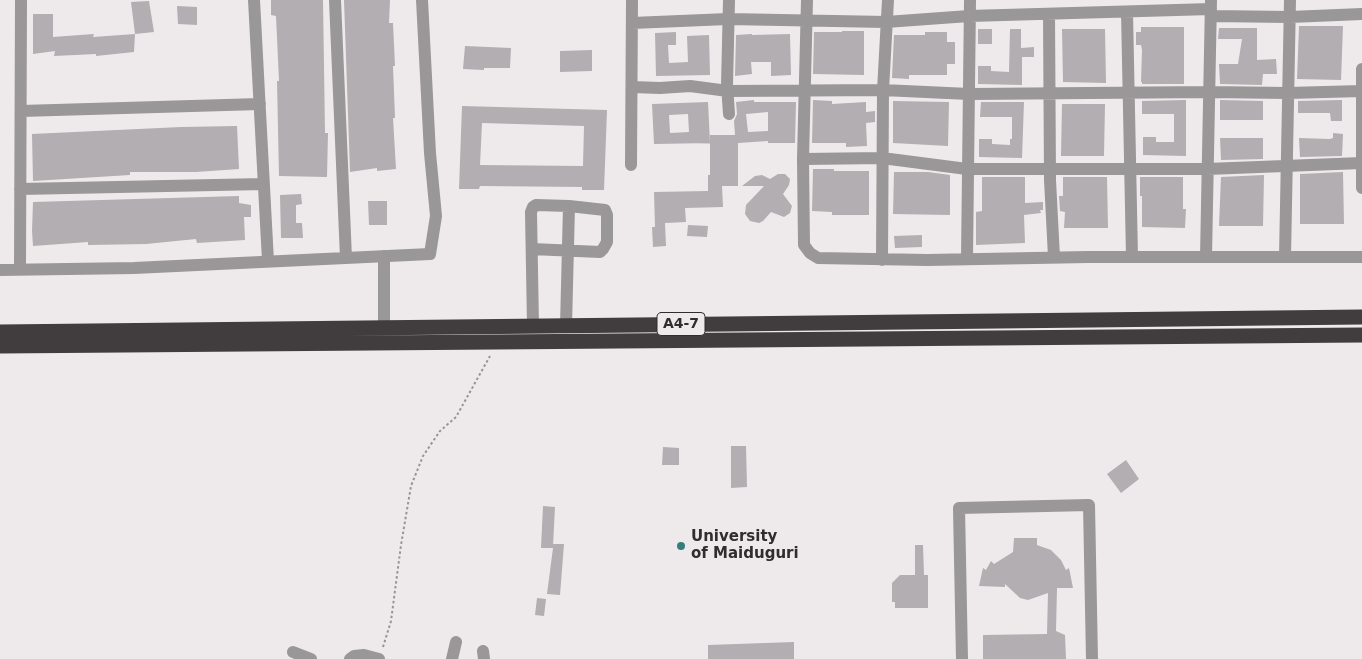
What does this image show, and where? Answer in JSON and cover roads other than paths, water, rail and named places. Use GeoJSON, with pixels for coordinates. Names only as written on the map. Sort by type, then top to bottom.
{"type":"FeatureCollection","features":[{"type":"Feature","properties":{"kind":"highway","name":"A4-7"},"geometry":{"type":"LineString","coordinates":[[0,332],[1362,317]]}},
{"type":"Feature","properties":{"kind":"highway","name":"A4-7"},"geometry":{"type":"LineString","coordinates":[[0,346],[1362,335]]}},
{"type":"Feature","properties":{"kind":"street"},"geometry":{"type":"LineString","coordinates":[[20,269],[21,0]]}},
{"type":"Feature","properties":{"kind":"street"},"geometry":{"type":"LineString","coordinates":[[254,0],[268,261]]}},
{"type":"Feature","properties":{"kind":"street"},"geometry":{"type":"LineString","coordinates":[[335,0],[346,258]]}},
{"type":"Feature","properties":{"kind":"street"},"geometry":{"type":"LineString","coordinates":[[0,270],[134,268],[430,254],[436,216],[430,153],[422,0]]}},
{"type":"Feature","properties":{"kind":"street"},"geometry":{"type":"LineString","coordinates":[[631,165],[632,0]]}},
{"type":"Feature","properties":{"kind":"street"},"geometry":{"type":"LineString","coordinates":[[729,0],[729,114]]}},
{"type":"Feature","properties":{"kind":"street"},"geometry":{"type":"LineString","coordinates":[[807,0],[803,159],[804,245],[810,253],[818,258],[882,260],[1132,256],[1362,257]]}},
{"type":"Feature","properties":{"kind":"street"},"geometry":{"type":"LineString","coordinates":[[882,260],[883,90],[888,0]]}},
{"type":"Feature","properties":{"kind":"street"},"geometry":{"type":"LineString","coordinates":[[967,259],[970,0]]}},
{"type":"Feature","properties":{"kind":"street"},"geometry":{"type":"LineString","coordinates":[[1285,256],[1290,0]]}},
{"type":"Feature","properties":{"kind":"street"},"geometry":{"type":"LineString","coordinates":[[632,23],[728,19],[886,22],[969,16],[1211,8],[1290,17],[1362,14]]}},
{"type":"Feature","properties":{"kind":"street"},"geometry":{"type":"LineString","coordinates":[[1206,257],[1211,8]]}},
{"type":"Feature","properties":{"kind":"street"},"geometry":{"type":"LineString","coordinates":[[1126,12],[1132,256]]}},
{"type":"Feature","properties":{"kind":"street"},"geometry":{"type":"LineString","coordinates":[[1049,14],[1050,170],[1054,257]]}},
{"type":"Feature","properties":{"kind":"street"},"geometry":{"type":"LineString","coordinates":[[1362,70],[1362,188]]}},
{"type":"Feature","properties":{"kind":"street"},"geometry":{"type":"LineString","coordinates":[[632,87],[690,86],[728,90],[883,90],[968,94],[1209,92],[1288,94],[1362,91]]}},
{"type":"Feature","properties":{"kind":"street"},"geometry":{"type":"LineString","coordinates":[[20,111],[260,104]]}},
{"type":"Feature","properties":{"kind":"street"},"geometry":{"type":"LineString","coordinates":[[803,159],[882,158],[968,170],[1208,168],[1362,163]]}},
{"type":"Feature","properties":{"kind":"street"},"geometry":{"type":"LineString","coordinates":[[20,189],[264,184]]}},
{"type":"Feature","properties":{"kind":"street"},"geometry":{"type":"LineString","coordinates":[[532,249],[600,252],[607,242],[607,215],[605,210],[569,206],[536,205],[533,207],[531,212],[533,326]]}},
{"type":"Feature","properties":{"kind":"street"},"geometry":{"type":"LineString","coordinates":[[566,326],[569,206]]}},
{"type":"Feature","properties":{"kind":"street"},"geometry":{"type":"LineString","coordinates":[[384,256],[384,328]]}},
{"type":"Feature","properties":{"kind":"street"},"geometry":{"type":"LineString","coordinates":[[962,659],[959,508],[1089,505],[1092,659]]}},
{"type":"Feature","properties":{"kind":"street"},"geometry":{"type":"LineString","coordinates":[[452,659],[456,642]]}},
{"type":"Feature","properties":{"kind":"street"},"geometry":{"type":"LineString","coordinates":[[293,652],[311,659]]}},
{"type":"Feature","properties":{"kind":"street"},"geometry":{"type":"LineString","coordinates":[[350,659],[354,656],[364,655],[379,659]]}},
{"type":"Feature","properties":{"kind":"place","name":"University of Maiduguri"},"geometry":{"type":"Point","coordinates":[681,546]}}]}
